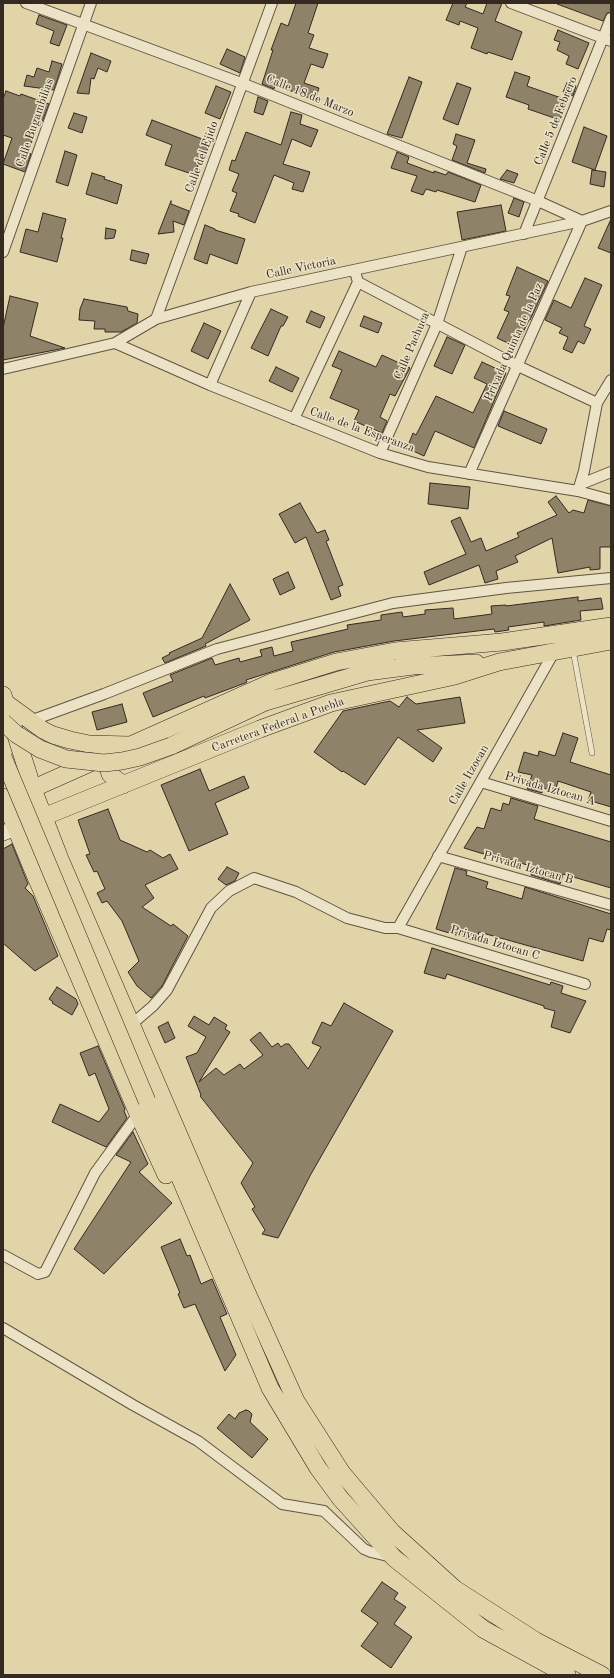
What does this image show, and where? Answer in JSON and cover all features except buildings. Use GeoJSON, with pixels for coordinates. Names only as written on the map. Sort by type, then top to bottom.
{"type":"FeatureCollection","features":[{"type":"Feature","properties":{"kind":"main road","name":"Carretera Federal a Puebla"},"geometry":{"type":"LineString","coordinates":[[10,830],[123,786],[260,729],[331,703],[455,676],[499,662],[554,652],[571,639],[611,626]]}},
{"type":"Feature","properties":{"kind":"main road","name":"Carretera Federal a Puebla"},"geometry":{"type":"LineString","coordinates":[[4,800],[33,789],[272,682],[336,662],[395,651],[502,642],[551,634],[571,639],[611,641]]}},
{"type":"Feature","properties":{"kind":"main road"},"geometry":{"type":"LineString","coordinates":[[3,722],[16,734],[40,749],[66,759],[104,763],[122,761],[140,757],[170,746],[265,702],[367,672],[413,666],[499,662]]}},
{"type":"Feature","properties":{"kind":"main road"},"geometry":{"type":"LineString","coordinates":[[5,699],[30,721],[43,730],[70,740],[89,744],[140,747],[145,751],[149,766],[146,776]]}},
{"type":"Feature","properties":{"kind":"main road"},"geometry":{"type":"LineString","coordinates":[[5,699],[33,789],[60,859],[244,1286],[296,1401],[342,1473],[392,1532],[454,1589],[536,1641],[602,1675]]}},
{"type":"Feature","properties":{"kind":"main road"},"geometry":{"type":"LineString","coordinates":[[111,754],[108,767],[110,774],[123,786]]}},
{"type":"Feature","properties":{"kind":"main road"},"geometry":{"type":"LineString","coordinates":[[3,757],[143,1107]]}},
{"type":"Feature","properties":{"kind":"main road"},"geometry":{"type":"LineString","coordinates":[[4,800],[10,830],[33,870],[143,1107],[193,1208],[228,1293],[270,1388],[318,1468],[340,1498],[394,1558],[483,1629],[567,1675]]}},
{"type":"Feature","properties":{"kind":"main road"},"geometry":{"type":"LineString","coordinates":[[33,870],[60,859]]}},
{"type":"Feature","properties":{"kind":"main road"},"geometry":{"type":"LineString","coordinates":[[228,1293],[244,1286]]}},
{"type":"Feature","properties":{"kind":"main road"},"geometry":{"type":"LineString","coordinates":[[483,1629],[494,1615]]}},
{"type":"Feature","properties":{"kind":"street","name":"Calle 18 de Marzo"},"geometry":{"type":"LineString","coordinates":[[26,3],[244,84],[538,201],[582,221]]}},
{"type":"Feature","properties":{"kind":"street","name":"Calle Bugambilias"},"geometry":{"type":"LineString","coordinates":[[3,252],[92,3]]}},
{"type":"Feature","properties":{"kind":"street","name":"Calle del Ejido"},"geometry":{"type":"LineString","coordinates":[[156,319],[244,84],[272,3]]}},
{"type":"Feature","properties":{"kind":"street"},"geometry":{"type":"LineString","coordinates":[[511,3],[608,39]]}},
{"type":"Feature","properties":{"kind":"street","name":"Calle 5 de Febrero"},"geometry":{"type":"LineString","coordinates":[[524,234],[608,39],[611,18]]}},
{"type":"Feature","properties":{"kind":"street","name":"Calle Victoria"},"geometry":{"type":"LineString","coordinates":[[3,369],[115,343],[156,319],[251,292],[582,221],[611,211]]}},
{"type":"Feature","properties":{"kind":"street","name":"Privada Quinta de la Paz"},"geometry":{"type":"LineString","coordinates":[[469,474],[582,221]]}},
{"type":"Feature","properties":{"kind":"street","name":"Calle Pachuca"},"geometry":{"type":"LineString","coordinates":[[380,453],[437,324],[462,247]]}},
{"type":"Feature","properties":{"kind":"street"},"geometry":{"type":"LineString","coordinates":[[294,419],[358,282],[355,269]]}},
{"type":"Feature","properties":{"kind":"street"},"geometry":{"type":"LineString","coordinates":[[358,282],[518,366],[597,403]]}},
{"type":"Feature","properties":{"kind":"street"},"geometry":{"type":"LineString","coordinates":[[210,385],[251,292]]}},
{"type":"Feature","properties":{"kind":"street","name":"Calle de la Esperanza"},"geometry":{"type":"LineString","coordinates":[[115,343],[210,385],[380,453],[428,466],[469,474],[580,487],[611,500]]}},
{"type":"Feature","properties":{"kind":"street"},"geometry":{"type":"LineString","coordinates":[[580,487],[597,403],[611,380]]}},
{"type":"Feature","properties":{"kind":"street"},"geometry":{"type":"LineString","coordinates":[[580,487],[611,472]]}},
{"type":"Feature","properties":{"kind":"street"},"geometry":{"type":"LineString","coordinates":[[30,721],[104,694],[217,648],[393,603],[506,588],[611,578]]}},
{"type":"Feature","properties":{"kind":"street"},"geometry":{"type":"LineString","coordinates":[[551,634],[554,652]]}},
{"type":"Feature","properties":{"kind":"street","name":"Calle Itzocan"},"geometry":{"type":"LineString","coordinates":[[398,928],[554,652]]}},
{"type":"Feature","properties":{"kind":"street","name":"Privada Iztocan A"},"geometry":{"type":"LineString","coordinates":[[481,782],[611,820]]}},
{"type":"Feature","properties":{"kind":"street","name":"Privada Iztocan B"},"geometry":{"type":"LineString","coordinates":[[438,856],[611,905]]}},
{"type":"Feature","properties":{"kind":"street","name":"Privada Iztocan C"},"geometry":{"type":"LineString","coordinates":[[132,1024],[153,1006],[167,990],[212,908],[229,891],[254,878],[296,892],[347,918],[385,928],[398,928],[585,984]]}},
{"type":"Feature","properties":{"kind":"street"},"geometry":{"type":"LineString","coordinates":[[3,1255],[38,1274],[45,1272],[95,1173],[143,1107]]}},
{"type":"Feature","properties":{"kind":"street"},"geometry":{"type":"LineString","coordinates":[[3,1328],[133,1405],[198,1441],[282,1504],[324,1512],[364,1548],[371,1552],[394,1558]]}},
{"type":"Feature","properties":{"kind":"lane"},"geometry":{"type":"LineString","coordinates":[[571,639],[592,753]]}}]}
